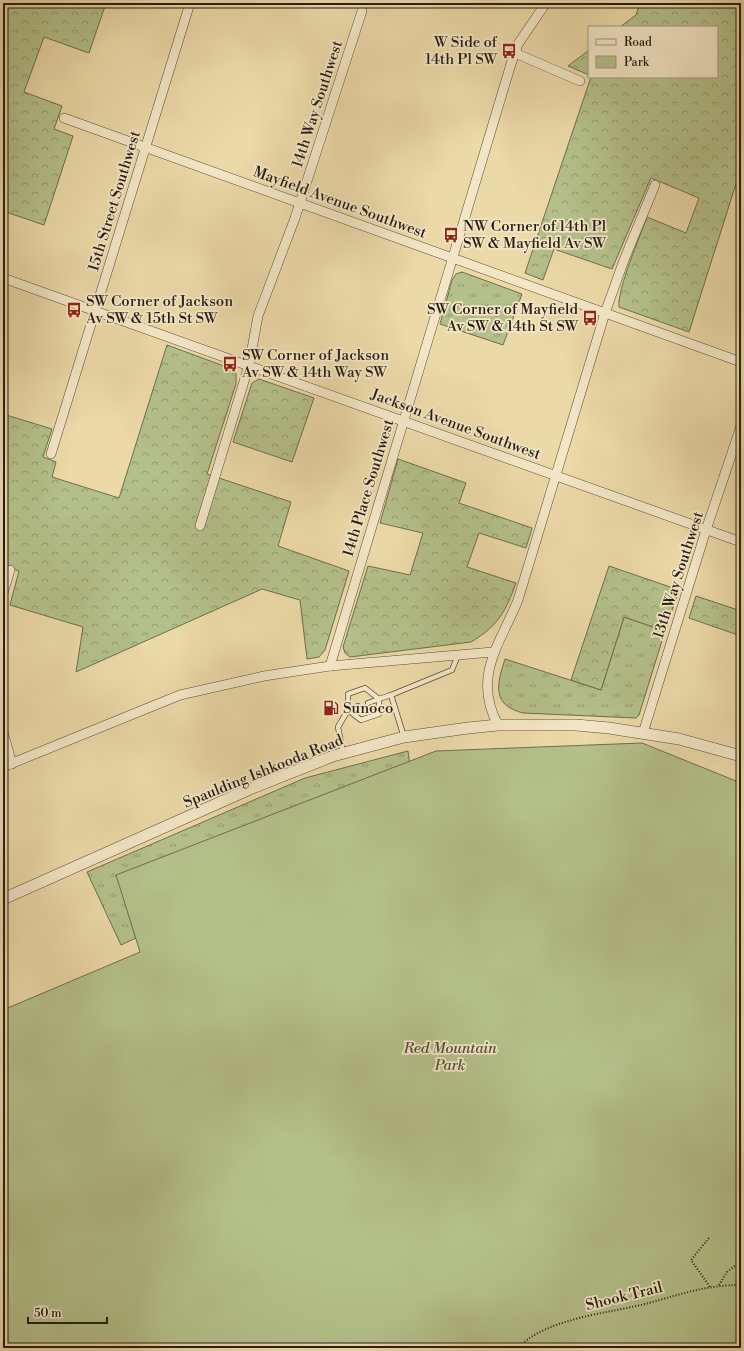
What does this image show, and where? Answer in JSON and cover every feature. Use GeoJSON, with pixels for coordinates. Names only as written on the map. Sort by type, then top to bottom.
{"type":"FeatureCollection","features":[{"type":"Feature","properties":{"kind":"street","name":"15th Street Southwest"},"geometry":{"type":"LineString","coordinates":[[51,454],[190,3]]}},
{"type":"Feature","properties":{"kind":"street","name":"14th Place Southwest"},"geometry":{"type":"LineString","coordinates":[[330,666],[515,53],[518,44],[546,3]]}},
{"type":"Feature","properties":{"kind":"street","name":"14th Way Southwest"},"geometry":{"type":"LineString","coordinates":[[200,526],[249,366],[258,316],[300,202],[364,7]]}},
{"type":"Feature","properties":{"kind":"street"},"geometry":{"type":"LineString","coordinates":[[515,53],[580,81]]}},
{"type":"Feature","properties":{"kind":"street","name":"Mayfield Avenue Southwest"},"geometry":{"type":"LineString","coordinates":[[64,118],[741,362]]}},
{"type":"Feature","properties":{"kind":"street"},"geometry":{"type":"LineString","coordinates":[[498,725],[488,699],[488,673],[493,652],[518,600],[605,313],[624,260],[655,185]]}},
{"type":"Feature","properties":{"kind":"street","name":"Jackson Avenue Southwest"},"geometry":{"type":"LineString","coordinates":[[3,278],[741,542]]}},
{"type":"Feature","properties":{"kind":"street","name":"13th Way Southwest"},"geometry":{"type":"LineString","coordinates":[[643,733],[706,530],[741,426]]}},
{"type":"Feature","properties":{"kind":"street"},"geometry":{"type":"LineString","coordinates":[[3,593],[10,570]]}},
{"type":"Feature","properties":{"kind":"street"},"geometry":{"type":"LineString","coordinates":[[3,732],[8,766],[180,695],[264,676],[330,666],[493,652]]}},
{"type":"Feature","properties":{"kind":"street","name":"Spaulding Ishkooda Road"},"geometry":{"type":"LineString","coordinates":[[3,899],[250,789],[343,753],[404,737],[498,725],[576,725],[643,733],[704,745],[741,756]]}},
{"type":"Feature","properties":{"kind":"lane"},"geometry":{"type":"LineString","coordinates":[[368,703],[452,670],[458,655]]}},
{"type":"Feature","properties":{"kind":"lane"},"geometry":{"type":"LineString","coordinates":[[343,753],[338,727],[348,710],[348,694],[365,688],[379,698]]}},
{"type":"Feature","properties":{"kind":"lane"},"geometry":{"type":"LineString","coordinates":[[391,695],[404,737]]}},
{"type":"Feature","properties":{"kind":"lane"},"geometry":{"type":"LineString","coordinates":[[348,710],[361,720],[379,714],[379,698]]}},
{"type":"Feature","properties":{"kind":"lane"},"geometry":{"type":"LineString","coordinates":[[348,710],[358,706]]}},
{"type":"Feature","properties":{"kind":"path"},"geometry":{"type":"LineString","coordinates":[[709,1238],[691,1260],[710,1286]]}},
{"type":"Feature","properties":{"kind":"path"},"geometry":{"type":"LineString","coordinates":[[719,1285],[727,1272],[741,1261]]}},
{"type":"Feature","properties":{"kind":"path","name":"Shook Trail"},"geometry":{"type":"LineString","coordinates":[[518,1348],[531,1337],[592,1315],[648,1303],[710,1286],[741,1285]]}},
{"type":"Feature","properties":{"kind":"green space"},"geometry":{"type":"Polygon","coordinates":[[[3,3],[106,3],[89,53],[44,37],[24,92],[62,106],[54,129],[73,136],[44,225],[3,211],[3,3]]]}},
{"type":"Feature","properties":{"kind":"green space"},"geometry":{"type":"Polygon","coordinates":[[[640,3],[736,3],[741,8],[741,168],[689,332],[619,307],[619,299],[625,276],[647,217],[686,233],[699,198],[651,178],[612,269],[554,249],[543,280],[525,273],[591,78],[718,78],[718,26],[621,26],[636,15],[640,3]]]}},
{"type":"Feature","properties":{"kind":"green space"},"geometry":{"type":"Polygon","coordinates":[[[588,51],[588,75],[568,66],[588,51]]]}},
{"type":"Feature","properties":{"kind":"green space"},"geometry":{"type":"Polygon","coordinates":[[[462,272],[522,294],[503,345],[440,324],[452,280],[456,274],[462,272]]]}},
{"type":"Feature","properties":{"kind":"green space"},"geometry":{"type":"Polygon","coordinates":[[[167,345],[232,369],[236,373],[236,384],[207,474],[291,502],[278,546],[349,571],[325,650],[319,657],[307,659],[300,600],[262,589],[76,672],[83,627],[10,605],[19,571],[3,566],[3,414],[52,429],[43,457],[56,462],[52,477],[119,498],[167,345]]]}},
{"type":"Feature","properties":{"kind":"green space"},"geometry":{"type":"Polygon","coordinates":[[[259,379],[314,398],[292,462],[233,442],[252,383],[259,379]]]}},
{"type":"Feature","properties":{"kind":"green space"},"geometry":{"type":"Polygon","coordinates":[[[398,459],[466,483],[459,503],[532,528],[526,548],[479,533],[467,567],[516,583],[509,602],[500,617],[480,636],[471,642],[350,657],[345,653],[343,647],[368,566],[410,575],[423,533],[380,523],[398,459]]]}},
{"type":"Feature","properties":{"kind":"green space"},"geometry":{"type":"Polygon","coordinates":[[[609,566],[679,590],[665,631],[624,617],[601,690],[571,680],[609,566]]]}},
{"type":"Feature","properties":{"kind":"green space"},"geometry":{"type":"Polygon","coordinates":[[[696,596],[741,611],[741,636],[689,618],[696,596]]]}},
{"type":"Feature","properties":{"kind":"green space"},"geometry":{"type":"Polygon","coordinates":[[[624,617],[665,631],[639,715],[636,718],[523,713],[506,705],[501,699],[499,685],[505,659],[601,690],[624,617]]]}},
{"type":"Feature","properties":{"kind":"green space","name":"Red Mountain Park"},"geometry":{"type":"Polygon","coordinates":[[[642,743],[741,783],[741,1348],[3,1348],[3,1010],[140,952],[116,875],[436,751],[642,743]]]}},
{"type":"Feature","properties":{"kind":"green space"},"geometry":{"type":"Polygon","coordinates":[[[408,751],[414,799],[312,855],[121,945],[87,872],[305,778],[408,751]]]}},
{"type":"Feature","properties":{"kind":"place","name":"W Side of 14th Pl SW"},"geometry":{"type":"Point","coordinates":[509,51]}},
{"type":"Feature","properties":{"kind":"place","name":"NW Corner of 14th Pl SW & Mayfield Av SW"},"geometry":{"type":"Point","coordinates":[451,235]}},
{"type":"Feature","properties":{"kind":"place","name":"SW Corner of Jackson Av SW & 15th St SW"},"geometry":{"type":"Point","coordinates":[74,310]}},
{"type":"Feature","properties":{"kind":"place","name":"SW Corner of Mayfield Av SW & 14th St SW"},"geometry":{"type":"Point","coordinates":[590,318]}},
{"type":"Feature","properties":{"kind":"place","name":"SW Corner of Jackson Av SW & 14th Way SW"},"geometry":{"type":"Point","coordinates":[230,364]}},
{"type":"Feature","properties":{"kind":"place","name":"Sunoco"},"geometry":{"type":"Point","coordinates":[331,708]}}]}
